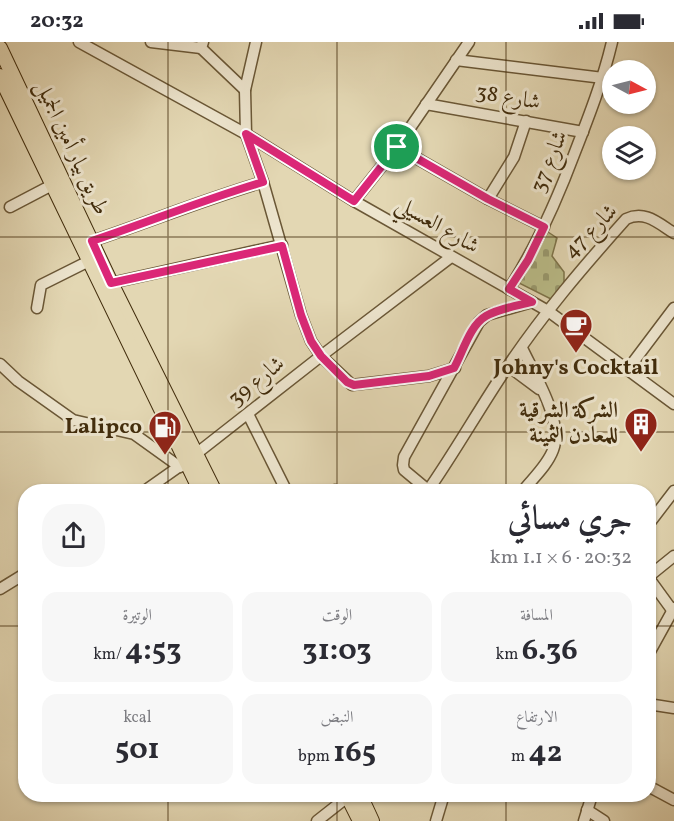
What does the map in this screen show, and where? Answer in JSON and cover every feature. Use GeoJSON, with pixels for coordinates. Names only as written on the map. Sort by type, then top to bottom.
{"type":"FeatureCollection","features":[{"type":"Feature","properties":{"kind":"main road","name":"طريق بيار أمين الجميل"},"geometry":{"type":"LineString","coordinates":[[1,45],[111,283],[198,484]]}},
{"type":"Feature","properties":{"kind":"main road","name":"طريق بيار أمين الجميل"},"geometry":{"type":"LineString","coordinates":[[0,76],[188,461],[208,484]]}},
{"type":"Feature","properties":{"kind":"main road"},"geometry":{"type":"LineString","coordinates":[[353,802],[360,821]]}},
{"type":"Feature","properties":{"kind":"main road"},"geometry":{"type":"LineString","coordinates":[[357,802],[372,821]]}},
{"type":"Feature","properties":{"kind":"street","name":"شارع العسيلي"},"geometry":{"type":"LineString","coordinates":[[79,42],[246,134],[354,201],[548,311],[674,404]]}},
{"type":"Feature","properties":{"kind":"street"},"geometry":{"type":"LineString","coordinates":[[98,52],[104,42]]}},
{"type":"Feature","properties":{"kind":"street"},"geometry":{"type":"LineString","coordinates":[[151,42],[202,45],[245,90]]}},
{"type":"Feature","properties":{"kind":"street"},"geometry":{"type":"LineString","coordinates":[[256,42],[245,90],[246,134],[263,182],[301,315],[311,341],[321,356],[352,385],[429,376],[454,368]]}},
{"type":"Feature","properties":{"kind":"street"},"geometry":{"type":"LineString","coordinates":[[354,201],[397,147],[469,42]]}},
{"type":"Feature","properties":{"kind":"street","name":"شارع 37"},"geometry":{"type":"LineString","coordinates":[[608,60],[612,42]]}},
{"type":"Feature","properties":{"kind":"street"},"geometry":{"type":"LineString","coordinates":[[456,60],[602,78]]}},
{"type":"Feature","properties":{"kind":"street","name":"شارع 37"},"geometry":{"type":"LineString","coordinates":[[509,289],[528,260],[544,227],[602,81]]}},
{"type":"Feature","properties":{"kind":"street","name":"شارع 38"},"geometry":{"type":"LineString","coordinates":[[426,104],[583,132]]}},
{"type":"Feature","properties":{"kind":"street"},"geometry":{"type":"LineString","coordinates":[[488,199],[514,157],[526,121]]}},
{"type":"Feature","properties":{"kind":"street"},"geometry":{"type":"LineString","coordinates":[[397,147],[488,199],[544,227]]}},
{"type":"Feature","properties":{"kind":"street"},"geometry":{"type":"LineString","coordinates":[[92,241],[263,182]]}},
{"type":"Feature","properties":{"kind":"street"},"geometry":{"type":"LineString","coordinates":[[10,207],[52,185]]}},
{"type":"Feature","properties":{"kind":"street","name":"شارع 47"},"geometry":{"type":"LineString","coordinates":[[432,484],[508,366],[548,311],[626,219],[636,215],[645,216],[674,232]]}},
{"type":"Feature","properties":{"kind":"street"},"geometry":{"type":"LineString","coordinates":[[111,283],[282,246]]}},
{"type":"Feature","properties":{"kind":"street","name":"شارع 39"},"geometry":{"type":"LineString","coordinates":[[155,484],[188,461],[452,257]]}},
{"type":"Feature","properties":{"kind":"street"},"geometry":{"type":"LineString","coordinates":[[38,308],[41,285],[89,261]]}},
{"type":"Feature","properties":{"kind":"street"},"geometry":{"type":"LineString","coordinates":[[419,484],[404,470],[403,461],[473,330],[483,318],[493,313],[532,302]]}},
{"type":"Feature","properties":{"kind":"street"},"geometry":{"type":"LineString","coordinates":[[628,369],[674,308]]}},
{"type":"Feature","properties":{"kind":"street"},"geometry":{"type":"LineString","coordinates":[[522,348],[554,423],[555,440],[547,461],[528,484]]}},
{"type":"Feature","properties":{"kind":"street"},"geometry":{"type":"LineString","coordinates":[[0,364],[18,381],[73,420],[134,434],[188,461]]}},
{"type":"Feature","properties":{"kind":"street"},"geometry":{"type":"LineString","coordinates":[[508,366],[542,391]]}},
{"type":"Feature","properties":{"kind":"street"},"geometry":{"type":"LineString","coordinates":[[248,414],[283,484]]}},
{"type":"Feature","properties":{"kind":"street"},"geometry":{"type":"LineString","coordinates":[[656,515],[674,491]]}},
{"type":"Feature","properties":{"kind":"street"},"geometry":{"type":"LineString","coordinates":[[656,571],[674,556]]}},
{"type":"Feature","properties":{"kind":"street"},"geometry":{"type":"LineString","coordinates":[[0,589],[18,578]]}},
{"type":"Feature","properties":{"kind":"street"},"geometry":{"type":"LineString","coordinates":[[656,587],[673,609],[656,640]]}},
{"type":"Feature","properties":{"kind":"street"},"geometry":{"type":"LineString","coordinates":[[656,705],[674,708]]}},
{"type":"Feature","properties":{"kind":"street"},"geometry":{"type":"LineString","coordinates":[[656,790],[674,800]]}},
{"type":"Feature","properties":{"kind":"street"},"geometry":{"type":"LineString","coordinates":[[317,821],[342,802]]}},
{"type":"Feature","properties":{"kind":"street"},"geometry":{"type":"LineString","coordinates":[[436,821],[442,802]]}},
{"type":"Feature","properties":{"kind":"street"},"geometry":{"type":"LineString","coordinates":[[586,816],[604,821]]}},
{"type":"Feature","properties":{"kind":"green space"},"geometry":{"type":"Polygon","coordinates":[[[548,232],[557,238],[552,256],[564,272],[564,284],[551,299],[519,283],[548,232]]]}},
{"type":"Feature","properties":{"kind":"place","name":"Johny's Cocktail"},"geometry":{"type":"Point","coordinates":[576,354]}},
{"type":"Feature","properties":{"kind":"place","name":"الشركة الشرقية للمعادن الثمينة"},"geometry":{"type":"Point","coordinates":[641,453]}},
{"type":"Feature","properties":{"kind":"place","name":"Lalipco"},"geometry":{"type":"Point","coordinates":[165,456]}},
{"type":"Feature","properties":{"kind":"route"},"geometry":{"type":"LineString","coordinates":[[246,134],[354,201],[397,147],[488,199],[544,227],[528,260],[509,289],[532,302],[483,318],[473,330],[454,368],[441,373],[359,385],[347,382],[321,356],[311,341],[301,315],[282,246],[111,283],[92,241],[263,182],[246,134]]}}]}
